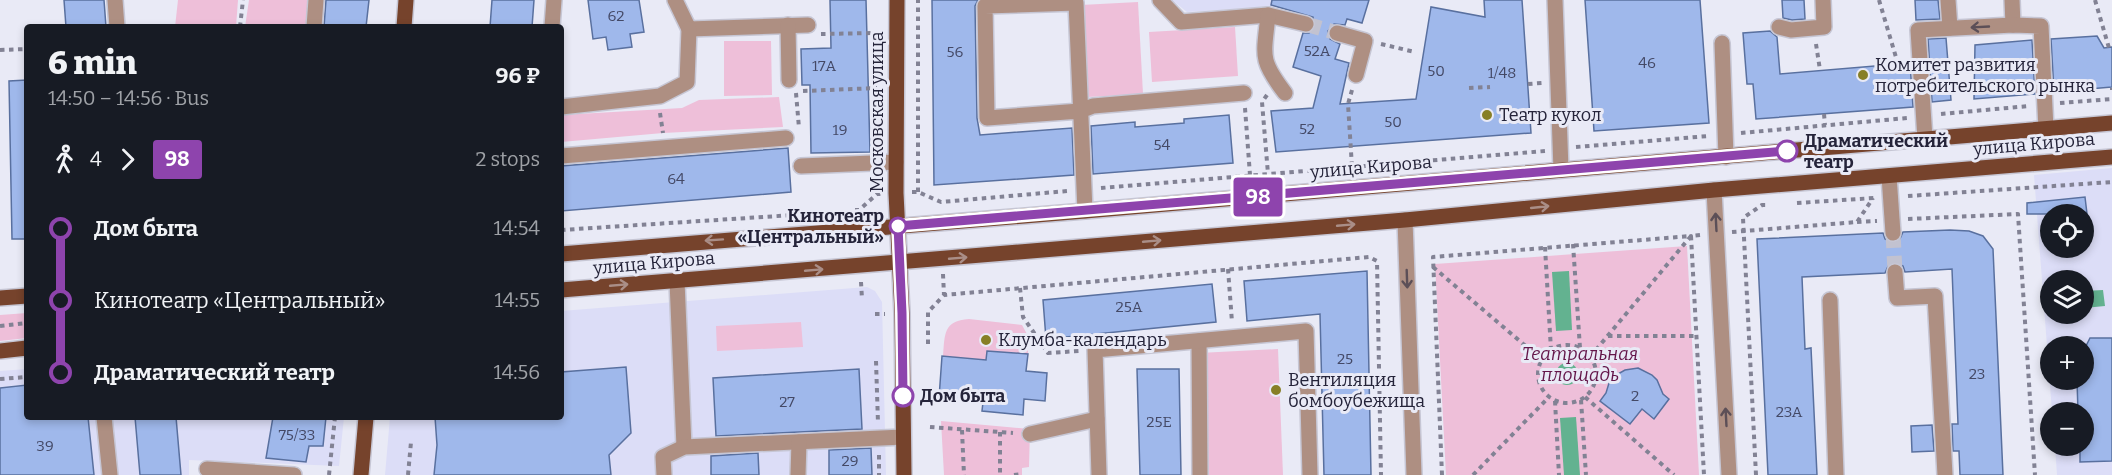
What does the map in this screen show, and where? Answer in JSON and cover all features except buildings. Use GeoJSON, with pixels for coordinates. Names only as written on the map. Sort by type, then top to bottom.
{"type":"FeatureCollection","features":[{"type":"Feature","properties":{"kind":"main road"},"geometry":{"type":"LineString","coordinates":[[404,24],[406,0]]}},
{"type":"Feature","properties":{"kind":"main road","name":"Московская улица"},"geometry":{"type":"LineString","coordinates":[[897,0],[896,162],[902,313],[904,475]]}},
{"type":"Feature","properties":{"kind":"main road","name":"улица Кирова"},"geometry":{"type":"LineString","coordinates":[[564,254],[1085,212],[2112,123]]}},
{"type":"Feature","properties":{"kind":"main road","name":"улица Кирова"},"geometry":{"type":"LineString","coordinates":[[564,290],[1405,220],[1714,190],[2112,157]]}},
{"type":"Feature","properties":{"kind":"main road"},"geometry":{"type":"LineString","coordinates":[[0,298],[24,296]]}},
{"type":"Feature","properties":{"kind":"main road"},"geometry":{"type":"LineString","coordinates":[[0,351],[24,348]]}},
{"type":"Feature","properties":{"kind":"main road"},"geometry":{"type":"LineString","coordinates":[[361,475],[366,420]]}},
{"type":"Feature","properties":{"kind":"street"},"geometry":{"type":"LineString","coordinates":[[115,0],[117,24]]}},
{"type":"Feature","properties":{"kind":"street"},"geometry":{"type":"LineString","coordinates":[[314,24],[316,0]]}},
{"type":"Feature","properties":{"kind":"street"},"geometry":{"type":"LineString","coordinates":[[552,24],[554,0]]}},
{"type":"Feature","properties":{"kind":"street"},"geometry":{"type":"LineString","coordinates":[[564,107],[660,96],[687,82],[689,28],[675,0]]}},
{"type":"Feature","properties":{"kind":"street"},"geometry":{"type":"LineString","coordinates":[[1160,0],[1181,22],[1268,15],[1306,24]]}},
{"type":"Feature","properties":{"kind":"street"},"geometry":{"type":"LineString","coordinates":[[1555,0],[1561,170]]}},
{"type":"Feature","properties":{"kind":"street"},"geometry":{"type":"LineString","coordinates":[[1779,27],[1791,30],[1824,27],[1822,0]]}},
{"type":"Feature","properties":{"kind":"street"},"geometry":{"type":"LineString","coordinates":[[1948,0],[1950,28]]}},
{"type":"Feature","properties":{"kind":"street"},"geometry":{"type":"LineString","coordinates":[[2012,0],[2013,25]]}},
{"type":"Feature","properties":{"kind":"street"},"geometry":{"type":"LineString","coordinates":[[1085,212],[1080,111],[1077,3],[985,6],[987,118],[1080,111],[1093,106],[1244,93]]}},
{"type":"Feature","properties":{"kind":"street"},"geometry":{"type":"LineString","coordinates":[[1268,15],[1264,61],[1269,73],[1285,93]]}},
{"type":"Feature","properties":{"kind":"street"},"geometry":{"type":"LineString","coordinates":[[788,25],[792,86]]}},
{"type":"Feature","properties":{"kind":"street"},"geometry":{"type":"LineString","coordinates":[[689,28],[808,25]]}},
{"type":"Feature","properties":{"kind":"street"},"geometry":{"type":"LineString","coordinates":[[1925,139],[1918,30],[2013,25],[2041,26],[2046,129]]}},
{"type":"Feature","properties":{"kind":"street"},"geometry":{"type":"LineString","coordinates":[[1337,33],[1365,40],[1356,75]]}},
{"type":"Feature","properties":{"kind":"street"},"geometry":{"type":"LineString","coordinates":[[1722,43],[1726,157]]}},
{"type":"Feature","properties":{"kind":"street"},"geometry":{"type":"LineString","coordinates":[[564,156],[667,148],[793,134]]}},
{"type":"Feature","properties":{"kind":"street"},"geometry":{"type":"LineString","coordinates":[[801,166],[896,162]]}},
{"type":"Feature","properties":{"kind":"street"},"geometry":{"type":"LineString","coordinates":[[1889,176],[1892,226]]}},
{"type":"Feature","properties":{"kind":"street"},"geometry":{"type":"LineString","coordinates":[[1714,190],[1729,475]]}},
{"type":"Feature","properties":{"kind":"street"},"geometry":{"type":"LineString","coordinates":[[1405,220],[1414,475]]}},
{"type":"Feature","properties":{"kind":"street"},"geometry":{"type":"LineString","coordinates":[[1895,272],[1897,298],[1935,296],[1945,475]]}},
{"type":"Feature","properties":{"kind":"street"},"geometry":{"type":"LineString","coordinates":[[676,281],[684,447]]}},
{"type":"Feature","properties":{"kind":"street"},"geometry":{"type":"LineString","coordinates":[[1830,300],[1836,475]]}},
{"type":"Feature","properties":{"kind":"street"},"geometry":{"type":"LineString","coordinates":[[1099,475],[1095,350],[1306,331],[1310,475]]}},
{"type":"Feature","properties":{"kind":"street"},"geometry":{"type":"LineString","coordinates":[[1199,341],[1200,475]]}},
{"type":"Feature","properties":{"kind":"street"},"geometry":{"type":"LineString","coordinates":[[1030,434],[1097,419]]}},
{"type":"Feature","properties":{"kind":"street"},"geometry":{"type":"LineString","coordinates":[[104,420],[110,475]]}},
{"type":"Feature","properties":{"kind":"street"},"geometry":{"type":"LineString","coordinates":[[664,475],[663,457],[684,447],[903,437]]}},
{"type":"Feature","properties":{"kind":"street"},"geometry":{"type":"LineString","coordinates":[[798,475],[799,442]]}},
{"type":"Feature","properties":{"kind":"street"},"geometry":{"type":"LineString","coordinates":[[207,469],[294,475]]}},
{"type":"Feature","properties":{"kind":"path"},"geometry":{"type":"LineString","coordinates":[[240,24],[243,0]]}},
{"type":"Feature","properties":{"kind":"path"},"geometry":{"type":"LineString","coordinates":[[918,0],[918,192]]}},
{"type":"Feature","properties":{"kind":"path"},"geometry":{"type":"LineString","coordinates":[[1879,0],[1898,64]]}},
{"type":"Feature","properties":{"kind":"path"},"geometry":{"type":"LineString","coordinates":[[2095,0],[2109,48]]}},
{"type":"Feature","properties":{"kind":"path"},"geometry":{"type":"LineString","coordinates":[[808,25],[818,34],[877,33]]}},
{"type":"Feature","properties":{"kind":"path"},"geometry":{"type":"LineString","coordinates":[[1813,28],[1820,70]]}},
{"type":"Feature","properties":{"kind":"path"},"geometry":{"type":"LineString","coordinates":[[1365,40],[1415,52]]}},
{"type":"Feature","properties":{"kind":"path"},"geometry":{"type":"LineString","coordinates":[[0,50],[24,49]]}},
{"type":"Feature","properties":{"kind":"path"},"geometry":{"type":"LineString","coordinates":[[1352,167],[1348,104],[1356,75]]}},
{"type":"Feature","properties":{"kind":"path"},"geometry":{"type":"LineString","coordinates":[[793,134],[792,86],[877,88]]}},
{"type":"Feature","properties":{"kind":"path"},"geometry":{"type":"LineString","coordinates":[[1468,88],[1490,87]]}},
{"type":"Feature","properties":{"kind":"path"},"geometry":{"type":"LineString","coordinates":[[1244,93],[1250,175]]}},
{"type":"Feature","properties":{"kind":"path"},"geometry":{"type":"LineString","coordinates":[[1268,174],[1262,102],[1268,94],[1285,93]]}},
{"type":"Feature","properties":{"kind":"path"},"geometry":{"type":"LineString","coordinates":[[660,96],[659,109],[667,148]]}},
{"type":"Feature","properties":{"kind":"path"},"geometry":{"type":"LineString","coordinates":[[941,202],[2112,99]]}},
{"type":"Feature","properties":{"kind":"path"},"geometry":{"type":"LineString","coordinates":[[1824,114],[1825,125]]}},
{"type":"Feature","properties":{"kind":"path"},"geometry":{"type":"LineString","coordinates":[[1795,203],[2112,182]]}},
{"type":"Feature","properties":{"kind":"path"},"geometry":{"type":"LineString","coordinates":[[847,211],[859,210],[877,194]]}},
{"type":"Feature","properties":{"kind":"path"},"geometry":{"type":"LineString","coordinates":[[1857,222],[1873,198]]}},
{"type":"Feature","properties":{"kind":"path"},"geometry":{"type":"LineString","coordinates":[[1756,475],[1743,218],[1762,205],[1773,205]]}},
{"type":"Feature","properties":{"kind":"path"},"geometry":{"type":"LineString","coordinates":[[1717,234],[1857,222],[1892,226],[2018,214],[2035,475]]}},
{"type":"Feature","properties":{"kind":"path"},"geometry":{"type":"LineString","coordinates":[[564,230],[801,215]]}},
{"type":"Feature","properties":{"kind":"path"},"geometry":{"type":"LineString","coordinates":[[1442,475],[1432,256],[1701,235]]}},
{"type":"Feature","properties":{"kind":"path"},"geometry":{"type":"LineString","coordinates":[[1590,357],[1691,236]]}},
{"type":"Feature","properties":{"kind":"path"},"geometry":{"type":"LineString","coordinates":[[1691,236],[1704,475]]}},
{"type":"Feature","properties":{"kind":"path"},"geometry":{"type":"LineString","coordinates":[[1573,244],[1580,348]]}},
{"type":"Feature","properties":{"kind":"path"},"geometry":{"type":"LineString","coordinates":[[1545,247],[1551,350]]}},
{"type":"Feature","properties":{"kind":"path"},"geometry":{"type":"LineString","coordinates":[[928,344],[928,312],[944,295],[1369,257],[1377,261],[1381,475]]}},
{"type":"Feature","properties":{"kind":"path"},"geometry":{"type":"LineString","coordinates":[[1433,267],[1542,360]]}},
{"type":"Feature","properties":{"kind":"path"},"geometry":{"type":"LineString","coordinates":[[1228,269],[1233,337]]}},
{"type":"Feature","properties":{"kind":"path"},"geometry":{"type":"LineString","coordinates":[[1020,288],[1023,317],[1048,353],[1095,350]]}},
{"type":"Feature","properties":{"kind":"path"},"geometry":{"type":"LineString","coordinates":[[0,326],[24,323]]}},
{"type":"Feature","properties":{"kind":"path"},"geometry":{"type":"LineString","coordinates":[[1608,336],[1696,336]]}},
{"type":"Feature","properties":{"kind":"path"},"geometry":{"type":"LineString","coordinates":[[1560,346],[1570,346],[1580,348],[1590,357],[1595,367],[1596,378],[1592,389],[1583,399],[1564,403],[1555,401],[1542,389],[1539,370],[1542,360],[1551,350],[1560,346]]}},
{"type":"Feature","properties":{"kind":"path"},"geometry":{"type":"LineString","coordinates":[[876,361],[879,475]]}},
{"type":"Feature","properties":{"kind":"path"},"geometry":{"type":"LineString","coordinates":[[0,380],[24,377]]}},
{"type":"Feature","properties":{"kind":"path"},"geometry":{"type":"LineString","coordinates":[[1473,475],[1549,397]]}},
{"type":"Feature","properties":{"kind":"path"},"geometry":{"type":"LineString","coordinates":[[1583,399],[1586,475]]}},
{"type":"Feature","properties":{"kind":"path"},"geometry":{"type":"LineString","coordinates":[[1583,399],[1674,475]]}},
{"type":"Feature","properties":{"kind":"path"},"geometry":{"type":"LineString","coordinates":[[1555,401],[1559,475]]}},
{"type":"Feature","properties":{"kind":"path"},"geometry":{"type":"LineString","coordinates":[[329,475],[334,420]]}},
{"type":"Feature","properties":{"kind":"path"},"geometry":{"type":"LineString","coordinates":[[930,427],[1030,434]]}},
{"type":"Feature","properties":{"kind":"path"},"geometry":{"type":"LineString","coordinates":[[962,430],[964,475]]}},
{"type":"Feature","properties":{"kind":"path"},"geometry":{"type":"LineString","coordinates":[[1000,432],[1000,475]]}},
{"type":"Feature","properties":{"kind":"path"},"geometry":{"type":"LineString","coordinates":[[408,475],[411,442]]}},
{"type":"Feature","properties":{"kind":"path"},"geometry":{"type":"LineString","coordinates":[[1014,475],[1022,474]]}},
{"type":"Feature","properties":{"kind":"shaded area"},"geometry":{"type":"Polygon","coordinates":[[[1172,0],[1300,0],[1299,5],[1187,12],[1172,0]]]}},
{"type":"Feature","properties":{"kind":"shaded area"},"geometry":{"type":"Polygon","coordinates":[[[2112,168],[2112,475],[2057,475],[2056,456],[2094,456],[2094,402],[2051,402],[2050,390],[2094,390],[2094,336],[2046,336],[2045,324],[2094,324],[2094,270],[2041,270],[2040,258],[2094,258],[2094,204],[2040,204],[2040,254],[2034,175],[2112,168]]]}},
{"type":"Feature","properties":{"kind":"shaded area"},"geometry":{"type":"Polygon","coordinates":[[[1569,271],[1572,330],[1556,331],[1552,272],[1569,271]]]}},
{"type":"Feature","properties":{"kind":"shaded area"},"geometry":{"type":"Polygon","coordinates":[[[867,287],[875,291],[882,302],[886,475],[385,475],[390,420],[564,420],[564,311],[867,287]]]}},
{"type":"Feature","properties":{"kind":"shaded area"},"geometry":{"type":"Polygon","coordinates":[[[2094,290],[2103,290],[2105,306],[2094,307],[2094,290]]]}},
{"type":"Feature","properties":{"kind":"shaded area"},"geometry":{"type":"Polygon","coordinates":[[[1563,363],[1571,363],[1578,370],[1578,378],[1571,385],[1563,385],[1556,378],[1556,370],[1563,363]]]}},
{"type":"Feature","properties":{"kind":"shaded area"},"geometry":{"type":"Polygon","coordinates":[[[24,369],[24,420],[344,420],[339,466],[189,460],[189,475],[0,475],[0,371],[24,369]]]}},
{"type":"Feature","properties":{"kind":"shaded area"},"geometry":{"type":"Polygon","coordinates":[[[1576,417],[1580,475],[1564,475],[1560,418],[1576,417]]]}},
{"type":"Feature","properties":{"kind":"green space"},"geometry":{"type":"Polygon","coordinates":[[[178,0],[238,0],[236,24],[175,24],[178,0]]]}},
{"type":"Feature","properties":{"kind":"green space"},"geometry":{"type":"Polygon","coordinates":[[[249,0],[311,0],[308,24],[245,24],[249,0]]]}},
{"type":"Feature","properties":{"kind":"green space"},"geometry":{"type":"Polygon","coordinates":[[[1138,2],[1143,94],[1087,97],[1081,5],[1138,2]]]}},
{"type":"Feature","properties":{"kind":"green space"},"geometry":{"type":"Polygon","coordinates":[[[1235,27],[1238,76],[1152,82],[1149,32],[1235,27]]]}},
{"type":"Feature","properties":{"kind":"green space"},"geometry":{"type":"Polygon","coordinates":[[[724,41],[771,41],[772,95],[724,96],[724,41]]]}},
{"type":"Feature","properties":{"kind":"green space"},"geometry":{"type":"Polygon","coordinates":[[[779,97],[783,127],[663,133],[564,142],[564,115],[682,108],[699,100],[779,97]]]}},
{"type":"Feature","properties":{"kind":"green space","name":"Театральная площадь"},"geometry":{"type":"Polygon","coordinates":[[[1687,246],[1699,475],[1446,475],[1435,264],[1687,246]]]}},
{"type":"Feature","properties":{"kind":"green space"},"geometry":{"type":"Polygon","coordinates":[[[24,313],[24,338],[0,341],[0,315],[24,313]]]}},
{"type":"Feature","properties":{"kind":"green space","name":"Клумба-календарь"},"geometry":{"type":"Polygon","coordinates":[[[960,320],[1022,325],[1028,336],[1028,354],[987,351],[986,360],[943,356],[947,330],[960,320]]]}},
{"type":"Feature","properties":{"kind":"green space"},"geometry":{"type":"Polygon","coordinates":[[[801,322],[803,347],[717,351],[716,326],[801,322]]]}},
{"type":"Feature","properties":{"kind":"green space"},"geometry":{"type":"Polygon","coordinates":[[[1278,349],[1283,475],[1204,475],[1199,353],[1278,349]]]}},
{"type":"Feature","properties":{"kind":"green space"},"geometry":{"type":"Polygon","coordinates":[[[941,421],[1030,429],[1029,467],[1022,468],[1022,475],[944,475],[941,421]]]}},
{"type":"Feature","properties":{"kind":"tunnel"},"geometry":{"type":"LineString","coordinates":[[1306,24],[1337,33]]}},
{"type":"Feature","properties":{"kind":"tunnel"},"geometry":{"type":"LineString","coordinates":[[1893,233],[1895,272]]}},
{"type":"Feature","properties":{"kind":"bus line","name":"98"},"geometry":{"type":"LineString","coordinates":[[903,396],[898,226],[1787,151]]}},
{"type":"Feature","properties":{"kind":"place","name":"Комитет развития потребительского рынка"},"geometry":{"type":"Point","coordinates":[1863,75]}},
{"type":"Feature","properties":{"kind":"place","name":"Театр кукол"},"geometry":{"type":"Point","coordinates":[1487,115]}},
{"type":"Feature","properties":{"kind":"place","name":"Драматический театр"},"geometry":{"type":"Point","coordinates":[1787,151]}},
{"type":"Feature","properties":{"kind":"place","name":"Кинотеатр «Центральный»"},"geometry":{"type":"Point","coordinates":[898,226]}},
{"type":"Feature","properties":{"kind":"place","name":"Клумба-календарь"},"geometry":{"type":"Point","coordinates":[986,340]}},
{"type":"Feature","properties":{"kind":"place","name":"Вентиляция бомбоубежища"},"geometry":{"type":"Point","coordinates":[1276,390]}},
{"type":"Feature","properties":{"kind":"place","name":"Дом быта"},"geometry":{"type":"Point","coordinates":[903,396]}}]}
